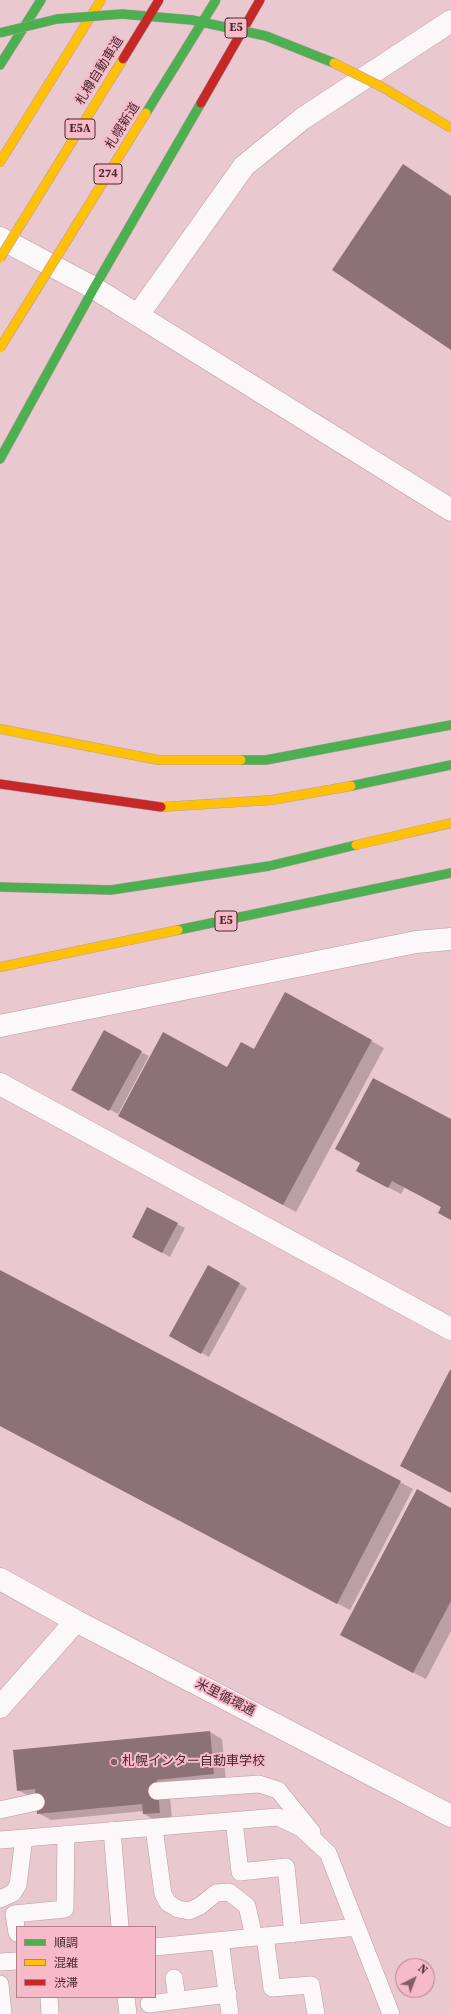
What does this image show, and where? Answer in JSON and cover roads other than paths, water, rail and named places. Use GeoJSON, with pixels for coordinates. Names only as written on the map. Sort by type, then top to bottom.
{"type":"FeatureCollection","features":[{"type":"Feature","properties":{"kind":"highway"},"geometry":{"type":"LineString","coordinates":[[0,65],[41,0]]}},
{"type":"Feature","properties":{"kind":"highway"},"geometry":{"type":"LineString","coordinates":[[0,162],[101,0]]}},
{"type":"Feature","properties":{"kind":"highway","name":"札樽自動車道"},"geometry":{"type":"LineString","coordinates":[[0,258],[159,0]]}},
{"type":"Feature","properties":{"kind":"highway","name":"札幌新道"},"geometry":{"type":"LineString","coordinates":[[0,348],[216,0]]}},
{"type":"Feature","properties":{"kind":"highway"},"geometry":{"type":"LineString","coordinates":[[0,459],[94,288],[260,0]]}},
{"type":"Feature","properties":{"kind":"highway","name":"E5"},"geometry":{"type":"LineString","coordinates":[[0,33],[57,20],[122,14],[192,20],[230,27],[266,36],[332,62],[382,87],[451,128]]}},
{"type":"Feature","properties":{"kind":"highway"},"geometry":{"type":"LineString","coordinates":[[0,729],[158,760],[216,761],[266,760],[451,725]]}},
{"type":"Feature","properties":{"kind":"highway"},"geometry":{"type":"LineString","coordinates":[[0,784],[167,808],[272,800],[324,792],[451,765]]}},
{"type":"Feature","properties":{"kind":"highway"},"geometry":{"type":"LineString","coordinates":[[0,887],[110,890],[269,866],[451,823]]}},
{"type":"Feature","properties":{"kind":"highway","name":"E5"},"geometry":{"type":"LineString","coordinates":[[0,967],[451,873]]}},
{"type":"Feature","properties":{"kind":"street"},"geometry":{"type":"LineString","coordinates":[[138,315],[244,166],[302,119],[451,21]]}},
{"type":"Feature","properties":{"kind":"street"},"geometry":{"type":"LineString","coordinates":[[0,238],[94,288],[451,510]]}},
{"type":"Feature","properties":{"kind":"street"},"geometry":{"type":"LineString","coordinates":[[0,1026],[416,942],[451,939]]}},
{"type":"Feature","properties":{"kind":"street"},"geometry":{"type":"LineString","coordinates":[[0,1084],[451,1329]]}},
{"type":"Feature","properties":{"kind":"street","name":"米里循環通"},"geometry":{"type":"LineString","coordinates":[[0,1579],[76,1621],[451,1816]]}},
{"type":"Feature","properties":{"kind":"street"},"geometry":{"type":"LineString","coordinates":[[0,1707],[76,1621]]}},
{"type":"Feature","properties":{"kind":"lane"},"geometry":{"type":"LineString","coordinates":[[157,1791],[259,1784],[278,1790],[295,1808],[328,1853],[391,2014]]}},
{"type":"Feature","properties":{"kind":"lane"},"geometry":{"type":"LineString","coordinates":[[0,1810],[36,1802]]}},
{"type":"Feature","properties":{"kind":"lane"},"geometry":{"type":"LineString","coordinates":[[0,1840],[278,1817],[301,1828],[328,1853]]}},
{"type":"Feature","properties":{"kind":"lane"},"geometry":{"type":"LineString","coordinates":[[234,1821],[240,1872],[286,1867],[293,1934]]}},
{"type":"Feature","properties":{"kind":"lane"},"geometry":{"type":"LineString","coordinates":[[154,1828],[163,1894],[168,1903],[178,1909],[189,1911],[200,1906],[216,1893],[230,1892],[247,1906],[259,1937],[272,1988],[311,1985],[316,2014]]}},
{"type":"Feature","properties":{"kind":"lane"},"geometry":{"type":"LineString","coordinates":[[112,1830],[120,1926]]}},
{"type":"Feature","properties":{"kind":"lane"},"geometry":{"type":"LineString","coordinates":[[16,1927],[14,1914],[65,1909],[66,1834]]}},
{"type":"Feature","properties":{"kind":"lane"},"geometry":{"type":"LineString","coordinates":[[0,1899],[13,1893],[18,1885],[24,1838]]}},
{"type":"Feature","properties":{"kind":"lane"},"geometry":{"type":"LineString","coordinates":[[156,1947],[357,1927]]}},
{"type":"Feature","properties":{"kind":"lane"},"geometry":{"type":"LineString","coordinates":[[220,1941],[230,2014]]}},
{"type":"Feature","properties":{"kind":"lane"},"geometry":{"type":"LineString","coordinates":[[0,1962],[16,1961]]}},
{"type":"Feature","properties":{"kind":"lane"},"geometry":{"type":"LineString","coordinates":[[174,1978],[178,2000]]}},
{"type":"Feature","properties":{"kind":"lane"},"geometry":{"type":"LineString","coordinates":[[0,1984],[3,2014]]}},
{"type":"Feature","properties":{"kind":"lane"},"geometry":{"type":"LineString","coordinates":[[149,2004],[228,1994]]}},
{"type":"Feature","properties":{"kind":"lane"},"geometry":{"type":"LineString","coordinates":[[49,1998],[50,2014]]}},
{"type":"Feature","properties":{"kind":"lane"},"geometry":{"type":"LineString","coordinates":[[126,1998],[128,2014]]}},
{"type":"Feature","properties":{"kind":"place","name":"札幌インター自動車学校"},"geometry":{"type":"Point","coordinates":[114,1762]}}]}
